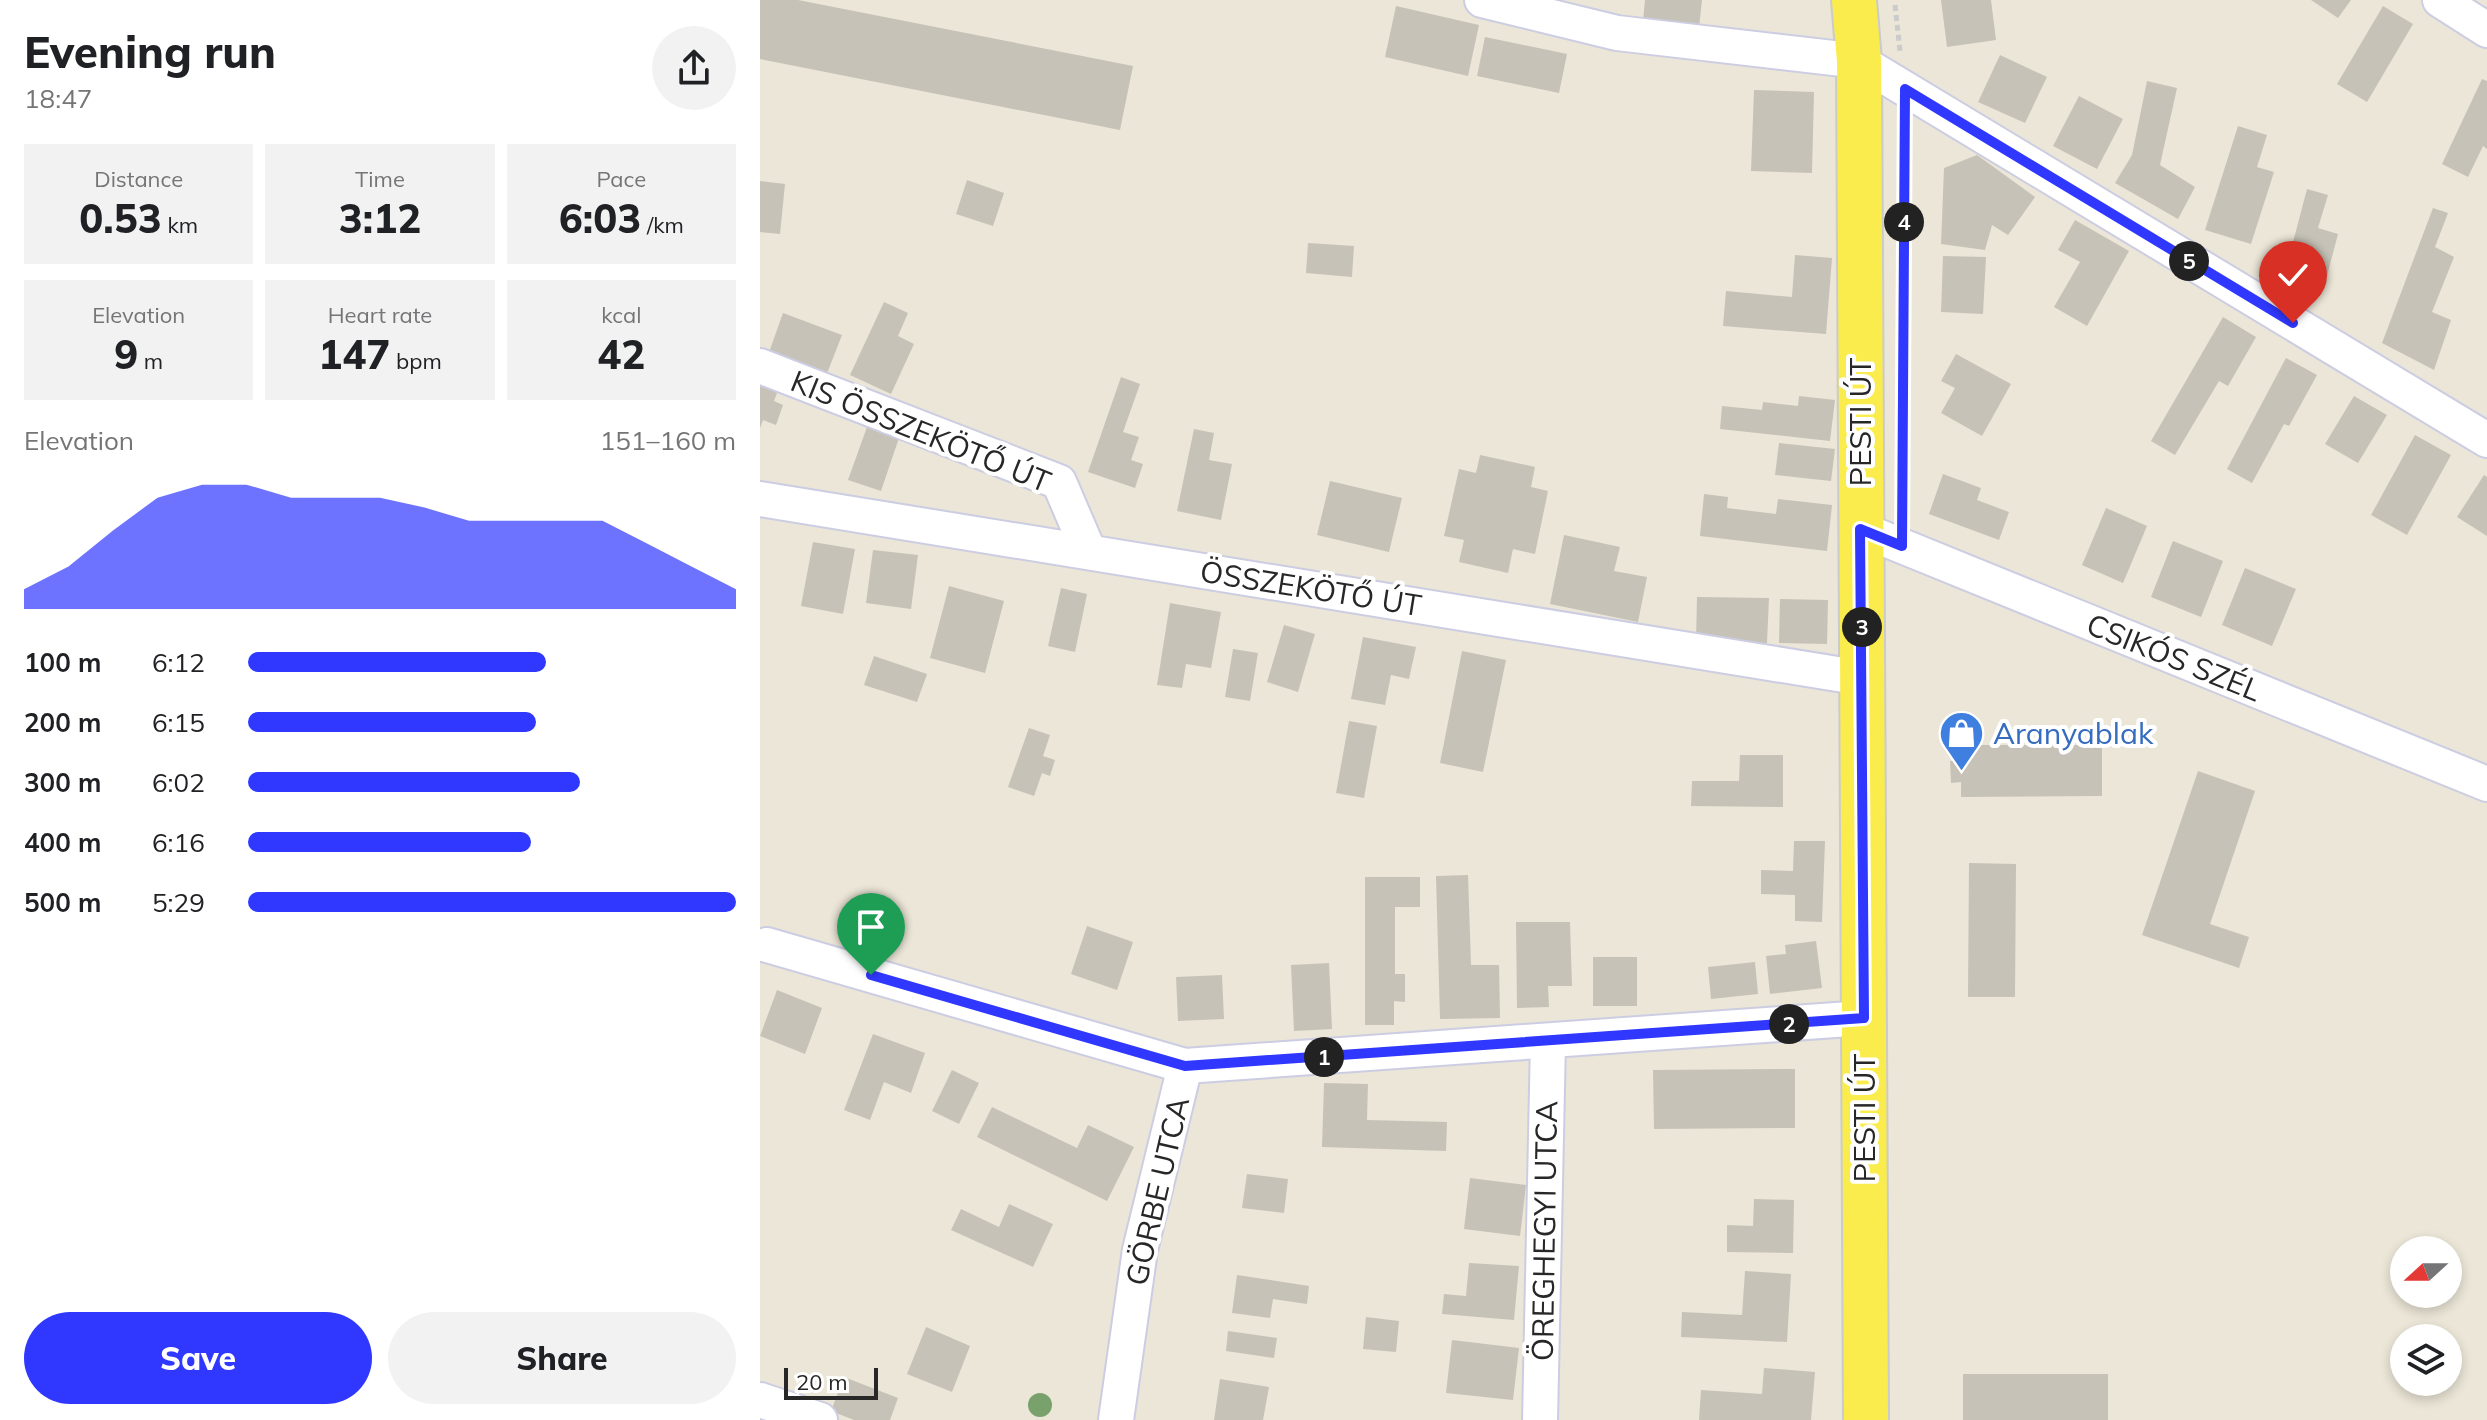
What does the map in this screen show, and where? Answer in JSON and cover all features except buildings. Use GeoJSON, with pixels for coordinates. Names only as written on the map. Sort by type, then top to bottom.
{"type":"FeatureCollection","features":[{"type":"Feature","properties":{"kind":"main road","name":"PESTI ÚT"},"geometry":{"type":"LineString","coordinates":[[1854,0],[1859,61],[1866,1420]]}},
{"type":"Feature","properties":{"kind":"street"},"geometry":{"type":"LineString","coordinates":[[1482,0],[1617,33],[1859,61],[2487,440]]}},
{"type":"Feature","properties":{"kind":"street"},"geometry":{"type":"LineString","coordinates":[[2440,0],[2487,30]]}},
{"type":"Feature","properties":{"kind":"street","name":"KIS ÖSSZEKÖTŐ ÚT"},"geometry":{"type":"LineString","coordinates":[[760,366],[1059,482],[1089,552]]}},
{"type":"Feature","properties":{"kind":"street","name":"ÖSSZEKÖTŐ ÚT"},"geometry":{"type":"LineString","coordinates":[[760,499],[1862,678]]}},
{"type":"Feature","properties":{"kind":"street","name":"CSIKÓS SZÉL"},"geometry":{"type":"LineString","coordinates":[[1860,529],[2487,784]]}},
{"type":"Feature","properties":{"kind":"street"},"geometry":{"type":"LineString","coordinates":[[767,945],[1185,1066]]}},
{"type":"Feature","properties":{"kind":"street","name":"GÖRBE UTCA"},"geometry":{"type":"LineString","coordinates":[[1116,1420],[1140,1250],[1185,1066],[1864,1018]]}},
{"type":"Feature","properties":{"kind":"street","name":"ÖREGHEGYI UTCA"},"geometry":{"type":"LineString","coordinates":[[1540,1420],[1548,1041]]}},
{"type":"Feature","properties":{"kind":"street"},"geometry":{"type":"LineString","coordinates":[[760,1400],[820,1420]]}},
{"type":"Feature","properties":{"kind":"path"},"geometry":{"type":"LineString","coordinates":[[1894,0],[1905,89],[1902,546]]}},
{"type":"Feature","properties":{"kind":"place","name":"Aranyablak"},"geometry":{"type":"Point","coordinates":[1962,772]}},
{"type":"Feature","properties":{"kind":"route"},"geometry":{"type":"LineString","coordinates":[[871,975],[1185,1066],[1864,1018],[1860,529],[1902,546],[1905,89],[2293,323]]}}]}
